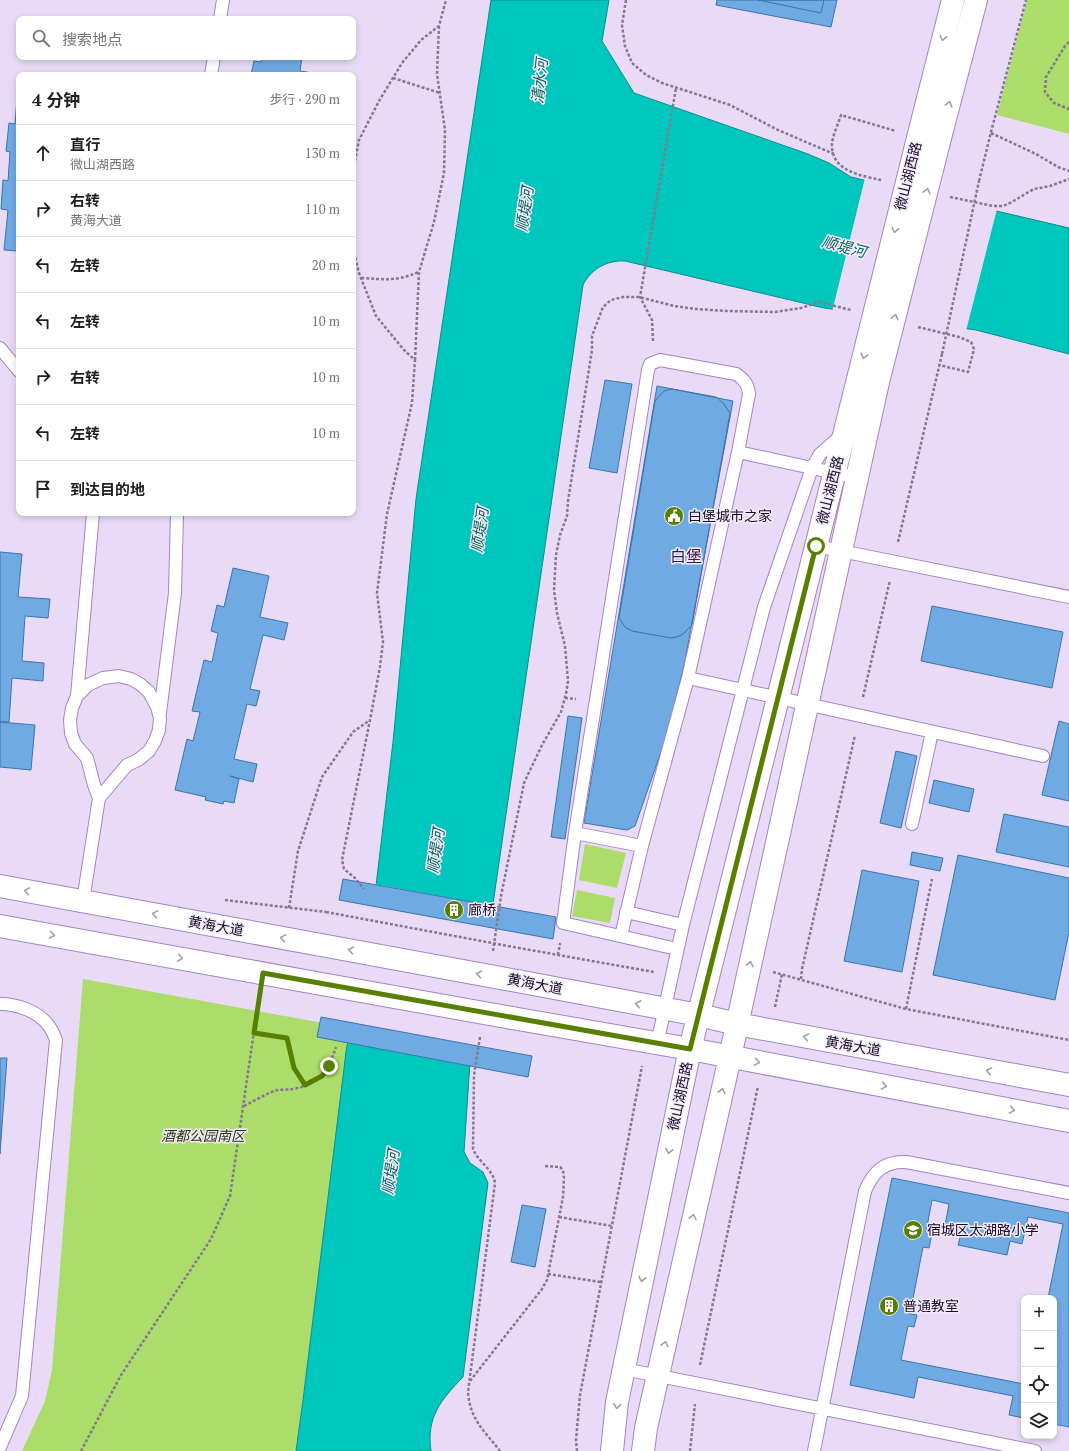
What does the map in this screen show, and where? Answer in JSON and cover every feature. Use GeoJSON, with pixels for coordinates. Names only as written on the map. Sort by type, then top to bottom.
{"type":"FeatureCollection","features":[{"type":"Feature","properties":{"kind":"street","name":"微山湖西路"},"geometry":{"type":"LineString","coordinates":[[643,1451],[646,1428],[657,1377],[730,1057],[858,478],[868,381],[918,138],[953,0]]}},
{"type":"Feature","properties":{"kind":"street","name":"微山湖西路"},"geometry":{"type":"LineString","coordinates":[[612,1451],[617,1402],[690,1049],[844,433],[868,381],[939,142],[976,0]]}},
{"type":"Feature","properties":{"kind":"street","name":"黄海大道"},"geometry":{"type":"LineString","coordinates":[[0,886],[664,1008],[737,1024],[1069,1086]]}},
{"type":"Feature","properties":{"kind":"street"},"geometry":{"type":"LineString","coordinates":[[0,926],[690,1049],[1069,1121]]}},
{"type":"Feature","properties":{"kind":"lane"},"geometry":{"type":"LineString","coordinates":[[220,16],[223,0]]}},
{"type":"Feature","properties":{"kind":"lane"},"geometry":{"type":"LineString","coordinates":[[212,72],[214,60]]}},
{"type":"Feature","properties":{"kind":"lane"},"geometry":{"type":"LineString","coordinates":[[0,348],[16,367]]}},
{"type":"Feature","properties":{"kind":"lane"},"geometry":{"type":"LineString","coordinates":[[621,936],[642,846],[688,678],[738,452],[749,394],[744,380],[732,372],[660,360],[650,364],[648,370],[575,833],[563,923],[677,949]]}},
{"type":"Feature","properties":{"kind":"lane"},"geometry":{"type":"LineString","coordinates":[[652,1043],[664,1008],[677,949],[764,607],[812,468],[820,454],[844,433]]}},
{"type":"Feature","properties":{"kind":"lane"},"geometry":{"type":"LineString","coordinates":[[738,452],[858,478]]}},
{"type":"Feature","properties":{"kind":"lane"},"geometry":{"type":"LineString","coordinates":[[93,516],[77,696],[72,708],[70,720],[71,733],[75,744],[87,758],[94,785],[100,798]]}},
{"type":"Feature","properties":{"kind":"lane"},"geometry":{"type":"LineString","coordinates":[[84,901],[100,798],[126,765],[138,760],[149,751],[159,730],[175,593],[177,516]]}},
{"type":"Feature","properties":{"kind":"lane"},"geometry":{"type":"LineString","coordinates":[[816,546],[1069,597]]}},
{"type":"Feature","properties":{"kind":"lane"},"geometry":{"type":"LineString","coordinates":[[77,696],[88,685],[103,678],[120,676],[131,679],[140,684],[149,692],[157,707],[160,718]]}},
{"type":"Feature","properties":{"kind":"lane"},"geometry":{"type":"LineString","coordinates":[[688,678],[1043,756]]}},
{"type":"Feature","properties":{"kind":"lane"},"geometry":{"type":"LineString","coordinates":[[912,824],[932,732]]}},
{"type":"Feature","properties":{"kind":"lane"},"geometry":{"type":"LineString","coordinates":[[575,833],[642,846]]}},
{"type":"Feature","properties":{"kind":"lane"},"geometry":{"type":"LineString","coordinates":[[626,912],[683,925]]}},
{"type":"Feature","properties":{"kind":"lane"},"geometry":{"type":"LineString","coordinates":[[0,1004],[9,1004],[27,1009],[40,1016],[56,1040],[22,1396],[0,1447]]}},
{"type":"Feature","properties":{"kind":"lane"},"geometry":{"type":"LineString","coordinates":[[814,1451],[821,1409],[865,1192],[870,1180],[878,1170],[890,1163],[898,1161],[1069,1193]]}},
{"type":"Feature","properties":{"kind":"lane"},"geometry":{"type":"LineString","coordinates":[[624,1369],[657,1377],[1035,1451]]}},
{"type":"Feature","properties":{"kind":"path"},"geometry":{"type":"LineString","coordinates":[[364,889],[355,878],[344,869],[342,860],[370,720],[383,642],[377,593],[387,514],[412,403],[419,272],[434,222],[444,173],[444,130],[437,74],[439,26],[446,0]]}},
{"type":"Feature","properties":{"kind":"path"},"geometry":{"type":"LineString","coordinates":[[626,0],[622,25],[625,46],[632,63],[646,75],[662,83],[730,105],[778,130],[834,154]]}},
{"type":"Feature","properties":{"kind":"path"},"geometry":{"type":"LineString","coordinates":[[801,979],[859,716],[942,354],[990,132],[1026,0]]}},
{"type":"Feature","properties":{"kind":"path"},"geometry":{"type":"LineString","coordinates":[[356,156],[359,140],[379,101],[402,63],[421,40],[439,26]]}},
{"type":"Feature","properties":{"kind":"path"},"geometry":{"type":"LineString","coordinates":[[1069,42],[1046,77],[1045,92],[1054,103],[1069,108]]}},
{"type":"Feature","properties":{"kind":"path"},"geometry":{"type":"LineString","coordinates":[[393,78],[440,93]]}},
{"type":"Feature","properties":{"kind":"path"},"geometry":{"type":"LineString","coordinates":[[655,361],[652,320],[640,297],[676,88]]}},
{"type":"Feature","properties":{"kind":"path"},"geometry":{"type":"LineString","coordinates":[[990,132],[1036,154],[1058,167],[1069,171]]}},
{"type":"Feature","properties":{"kind":"path"},"geometry":{"type":"LineString","coordinates":[[356,261],[360,278],[376,316],[404,350],[415,360]]}},
{"type":"Feature","properties":{"kind":"path"},"geometry":{"type":"LineString","coordinates":[[360,278],[386,280],[406,278],[419,272]]}},
{"type":"Feature","properties":{"kind":"path"},"geometry":{"type":"LineString","coordinates":[[289,908],[298,851],[322,777],[353,732],[370,720]]}},
{"type":"Feature","properties":{"kind":"path"},"geometry":{"type":"LineString","coordinates":[[906,1009],[932,879]]}},
{"type":"Feature","properties":{"kind":"path"},"geometry":{"type":"LineString","coordinates":[[326,912],[660,973],[665,946]]}},
{"type":"Feature","properties":{"kind":"path"},"geometry":{"type":"LineString","coordinates":[[750,966],[906,1009],[1069,1040]]}},
{"type":"Feature","properties":{"kind":"path"},"geometry":{"type":"LineString","coordinates":[[81,1451],[121,1374],[211,1239],[230,1196],[263,973]]}},
{"type":"Feature","properties":{"kind":"path"},"geometry":{"type":"LineString","coordinates":[[770,1030],[782,974]]}},
{"type":"Feature","properties":{"kind":"path"},"geometry":{"type":"LineString","coordinates":[[254,1033],[287,1038],[294,1068],[305,1085]]}},
{"type":"Feature","properties":{"kind":"path"},"geometry":{"type":"LineString","coordinates":[[577,1451],[576,1440],[580,1395],[612,1226],[652,1043]]}},
{"type":"Feature","properties":{"kind":"path"},"geometry":{"type":"LineString","coordinates":[[243,1106],[275,1091],[294,1089],[322,1076],[329,1066],[336,1047]]}},
{"type":"Feature","properties":{"kind":"path"},"geometry":{"type":"LineString","coordinates":[[690,1451],[699,1370],[763,1063]]}},
{"type":"Feature","properties":{"kind":"path"},"geometry":{"type":"LineString","coordinates":[[474,1075],[473,1149],[476,1156],[490,1171],[495,1183],[468,1392],[469,1405],[472,1413],[500,1451]]}},
{"type":"Feature","properties":{"kind":"path"},"geometry":{"type":"LineString","coordinates":[[469,1382],[542,1289],[547,1280],[560,1217],[564,1178],[563,1170],[560,1167],[544,1166]]}},
{"type":"Feature","properties":{"kind":"path"},"geometry":{"type":"LineString","coordinates":[[560,1217],[612,1226]]}},
{"type":"Feature","properties":{"kind":"path"},"geometry":{"type":"LineString","coordinates":[[548,1274],[601,1282]]}},
{"type":"Feature","properties":{"kind":"green space"},"geometry":{"type":"Polygon","coordinates":[[[1027,0],[1069,0],[1069,134],[997,115],[1027,0]]]}},
{"type":"Feature","properties":{"kind":"green space"},"geometry":{"type":"Polygon","coordinates":[[[585,844],[626,853],[617,888],[579,880],[585,844]]]}},
{"type":"Feature","properties":{"kind":"green space"},"geometry":{"type":"Polygon","coordinates":[[[577,890],[615,898],[610,923],[572,916],[577,890]]]}},
{"type":"Feature","properties":{"kind":"green space","name":"酒都公园南区"},"geometry":{"type":"Polygon","coordinates":[[[83,979],[350,1028],[296,1451],[22,1451],[45,1401],[52,1370],[83,979]]]}},
{"type":"Feature","properties":{"kind":"water"},"geometry":{"type":"Polygon","coordinates":[[[491,0],[609,0],[602,41],[634,93],[808,154],[829,163],[851,177],[1069,228],[1069,354],[976,330],[824,308],[625,261],[606,264],[595,270],[586,279],[583,285],[470,1062],[464,1152],[470,1163],[483,1172],[488,1183],[463,1377],[448,1393],[433,1419],[430,1439],[431,1451],[296,1451],[346,1052],[376,886],[393,742],[416,499],[491,0]]]}},
{"type":"Feature","properties":{"kind":"pier"},"geometry":{"type":"Polygon","coordinates":[[[865,178],[997,209],[966,331],[832,312],[865,178]]]}},
{"type":"Feature","properties":{"kind":"pier"},"geometry":{"type":"Polygon","coordinates":[[[374,884],[494,906],[471,1066],[346,1042],[374,884]]]}},
{"type":"Feature","properties":{"kind":"building"},"geometry":{"type":"Polygon","coordinates":[[[717,0],[837,0],[831,27],[716,5],[717,0]]]}},
{"type":"Feature","properties":{"kind":"building"},"geometry":{"type":"Polygon","coordinates":[[[758,0],[824,0],[821,13],[758,0]]]}},
{"type":"Feature","properties":{"kind":"building"},"geometry":{"type":"Polygon","coordinates":[[[261,60],[302,60],[300,71],[306,72],[252,72],[254,61],[261,62],[261,60]]]}},
{"type":"Feature","properties":{"kind":"building"},"geometry":{"type":"Polygon","coordinates":[[[16,111],[16,251],[4,250],[8,210],[1,209],[3,180],[8,181],[10,152],[6,151],[9,123],[15,124],[16,111]]]}},
{"type":"Feature","properties":{"kind":"building"},"geometry":{"type":"Polygon","coordinates":[[[605,380],[632,384],[617,473],[589,468],[605,380]]]}},
{"type":"Feature","properties":{"kind":"building","name":"白堡城市之家"},"geometry":{"type":"Polygon","coordinates":[[[657,386],[733,401],[684,666],[666,738],[635,826],[627,830],[584,823],[657,386]]]}},
{"type":"Feature","properties":{"kind":"building"},"geometry":{"type":"Polygon","coordinates":[[[672,389],[716,397],[723,403],[730,413],[692,625],[683,634],[671,638],[632,631],[625,627],[619,618],[655,401],[664,391],[672,389]]]}},
{"type":"Feature","properties":{"kind":"building"},"geometry":{"type":"Polygon","coordinates":[[[0,552],[22,554],[18,597],[50,599],[48,618],[25,616],[22,661],[44,663],[43,681],[12,678],[9,722],[0,722],[0,552]]]}},
{"type":"Feature","properties":{"kind":"building"},"geometry":{"type":"Polygon","coordinates":[[[233,568],[269,576],[260,617],[288,623],[284,640],[263,635],[250,689],[260,691],[256,706],[247,704],[234,759],[257,764],[253,782],[230,776],[239,779],[234,803],[224,801],[223,804],[205,800],[206,797],[175,790],[187,739],[193,741],[200,712],[192,711],[204,660],[212,662],[218,633],[211,631],[217,605],[224,607],[233,568]]]}},
{"type":"Feature","properties":{"kind":"building"},"geometry":{"type":"Polygon","coordinates":[[[932,606],[1063,632],[1052,688],[921,661],[932,606]]]}},
{"type":"Feature","properties":{"kind":"building"},"geometry":{"type":"Polygon","coordinates":[[[568,716],[582,718],[565,839],[551,837],[568,716]]]}},
{"type":"Feature","properties":{"kind":"building"},"geometry":{"type":"Polygon","coordinates":[[[1059,721],[1069,724],[1069,801],[1042,795],[1059,721]]]}},
{"type":"Feature","properties":{"kind":"building"},"geometry":{"type":"Polygon","coordinates":[[[0,722],[35,725],[31,770],[0,767],[0,722]]]}},
{"type":"Feature","properties":{"kind":"building"},"geometry":{"type":"Polygon","coordinates":[[[896,751],[917,756],[901,828],[880,823],[896,751]]]}},
{"type":"Feature","properties":{"kind":"building"},"geometry":{"type":"Polygon","coordinates":[[[934,780],[974,789],[969,812],[929,803],[934,780]]]}},
{"type":"Feature","properties":{"kind":"building"},"geometry":{"type":"Polygon","coordinates":[[[1004,814],[1069,827],[1069,867],[996,852],[1004,814]]]}},
{"type":"Feature","properties":{"kind":"building"},"geometry":{"type":"Polygon","coordinates":[[[912,852],[943,858],[940,871],[910,865],[912,852]]]}},
{"type":"Feature","properties":{"kind":"building"},"geometry":{"type":"Polygon","coordinates":[[[958,855],[1069,878],[1069,932],[1055,1000],[933,975],[958,855]]]}},
{"type":"Feature","properties":{"kind":"building"},"geometry":{"type":"Polygon","coordinates":[[[862,870],[919,881],[902,972],[844,961],[862,870]]]}},
{"type":"Feature","properties":{"kind":"building","name":"廊桥"},"geometry":{"type":"Polygon","coordinates":[[[343,879],[556,917],[553,939],[339,900],[343,879]]]}},
{"type":"Feature","properties":{"kind":"building"},"geometry":{"type":"Polygon","coordinates":[[[321,1017],[532,1056],[528,1077],[317,1037],[321,1017]]]}},
{"type":"Feature","properties":{"kind":"building"},"geometry":{"type":"Polygon","coordinates":[[[0,1058],[7,1058],[0,1154],[0,1058]]]}},
{"type":"Feature","properties":{"kind":"building","name":"普通教室"},"geometry":{"type":"Polygon","coordinates":[[[892,1178],[1069,1213],[1069,1427],[1057,1425],[1057,1295],[1049,1295],[1063,1224],[1028,1217],[1022,1244],[1010,1241],[1007,1255],[958,1245],[961,1234],[944,1231],[949,1204],[932,1200],[926,1232],[932,1234],[929,1248],[923,1247],[910,1314],[917,1315],[914,1327],[908,1326],[901,1360],[1021,1383],[1021,1417],[1009,1415],[1013,1396],[918,1377],[914,1398],[850,1385],[892,1178]]]}},
{"type":"Feature","properties":{"kind":"building"},"geometry":{"type":"Polygon","coordinates":[[[522,1205],[546,1209],[535,1267],[511,1262],[522,1205]]]}},
{"type":"Feature","properties":{"kind":"place","name":"白堡城市之家"},"geometry":{"type":"Point","coordinates":[674,516]}},
{"type":"Feature","properties":{"kind":"place","name":"廊桥"},"geometry":{"type":"Point","coordinates":[454,910]}},
{"type":"Feature","properties":{"kind":"place","name":"宿城区太湖路小学"},"geometry":{"type":"Point","coordinates":[913,1230]}},
{"type":"Feature","properties":{"kind":"place","name":"普通教室"},"geometry":{"type":"Point","coordinates":[889,1306]}},
{"type":"Feature","properties":{"kind":"district","name":"白堡"},"geometry":{"type":"Point","coordinates":[686,556]}},
{"type":"Feature","properties":{"kind":"route"},"geometry":{"type":"LineString","coordinates":[[329,1066],[322,1076],[305,1085],[294,1068],[287,1038],[254,1033],[263,973],[690,1049],[816,546]]}},
{"type":"Feature","properties":{"kind":"water label","name":"清水河"},"geometry":{"type":"Point","coordinates":[540,81]}},
{"type":"Feature","properties":{"kind":"water label","name":"顺堤河"},"geometry":{"type":"Point","coordinates":[525,209]}},
{"type":"Feature","properties":{"kind":"water label","name":"顺堤河"},"geometry":{"type":"Point","coordinates":[844,247]}},
{"type":"Feature","properties":{"kind":"water label","name":"顺堤河"},"geometry":{"type":"Point","coordinates":[480,530]}},
{"type":"Feature","properties":{"kind":"water label","name":"顺堤河"},"geometry":{"type":"Point","coordinates":[436,851]}},
{"type":"Feature","properties":{"kind":"water label","name":"顺堤河"},"geometry":{"type":"Point","coordinates":[391,1172]}}]}
